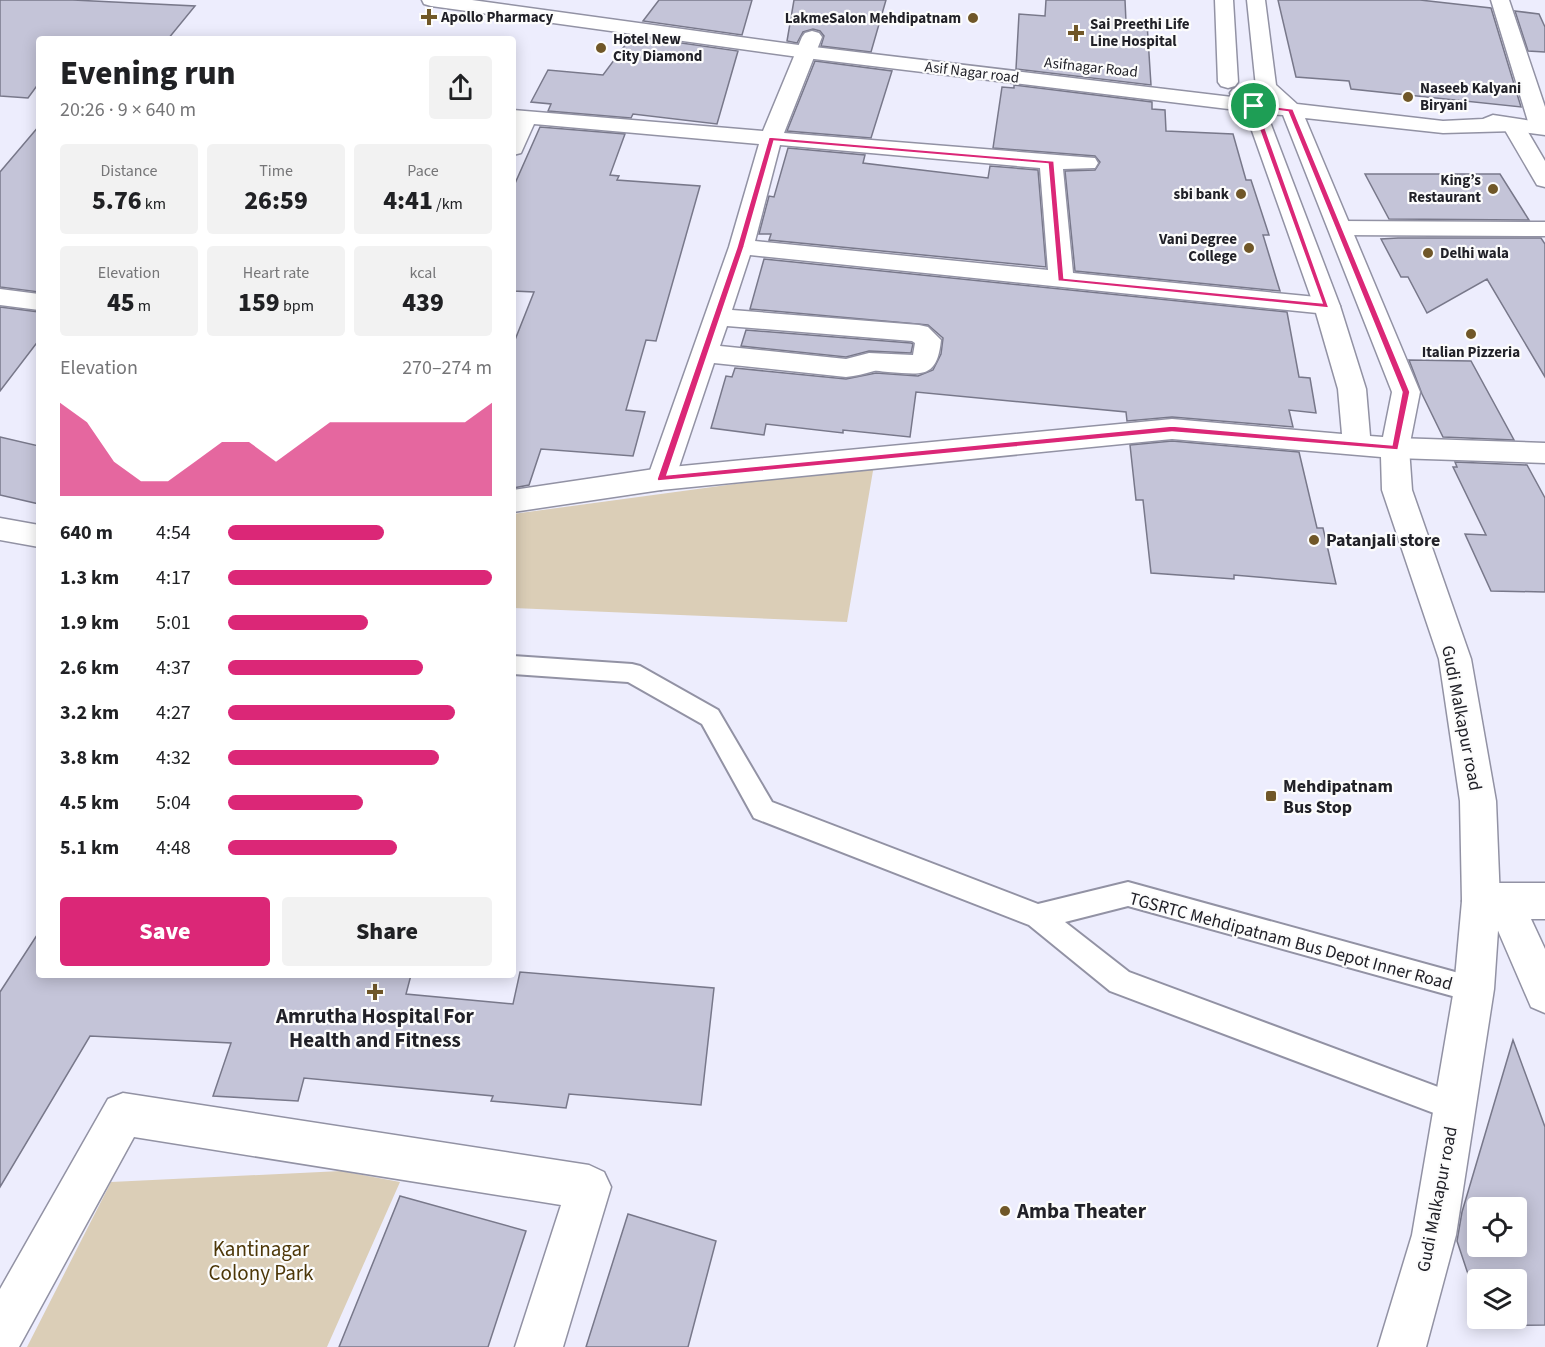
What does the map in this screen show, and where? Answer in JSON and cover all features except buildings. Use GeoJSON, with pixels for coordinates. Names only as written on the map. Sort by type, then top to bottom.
{"type":"FeatureCollection","features":[{"type":"Feature","properties":{"kind":"street","name":"Asif Nagar road"},"geometry":{"type":"LineString","coordinates":[[431,0],[1260,97]]}},
{"type":"Feature","properties":{"kind":"street","name":"Asifnagar Road"},"geometry":{"type":"LineString","coordinates":[[529,0],[809,45],[1145,73]]}},
{"type":"Feature","properties":{"kind":"street"},"geometry":{"type":"LineString","coordinates":[[1204,80],[1228,82],[1224,0]]}},
{"type":"Feature","properties":{"kind":"street"},"geometry":{"type":"LineString","coordinates":[[1256,0],[1260,97],[1444,111],[1543,129],[1500,0]]}},
{"type":"Feature","properties":{"kind":"street"},"geometry":{"type":"LineString","coordinates":[[661,479],[741,247],[771,139],[809,45]]}},
{"type":"Feature","properties":{"kind":"street","name":"Gudi Malkapur road"},"geometry":{"type":"LineString","coordinates":[[1228,82],[1291,110],[1406,392],[1395,448],[1397,490],[1455,659],[1492,901],[1474,989],[1434,1235],[1402,1347]]}},
{"type":"Feature","properties":{"kind":"street","name":"Gudi Malkapur road"},"geometry":{"type":"LineString","coordinates":[[1260,97],[1352,389],[1357,444]]}},
{"type":"Feature","properties":{"kind":"street"},"geometry":{"type":"LineString","coordinates":[[1291,110],[1443,128],[1513,125]]}},
{"type":"Feature","properties":{"kind":"street"},"geometry":{"type":"LineString","coordinates":[[516,134],[520,116],[771,139],[1087,163]]}},
{"type":"Feature","properties":{"kind":"street"},"geometry":{"type":"LineString","coordinates":[[1513,125],[1545,180]]}},
{"type":"Feature","properties":{"kind":"street"},"geometry":{"type":"LineString","coordinates":[[1051,162],[1061,280]]}},
{"type":"Feature","properties":{"kind":"street"},"geometry":{"type":"LineString","coordinates":[[1340,228],[1545,229]]}},
{"type":"Feature","properties":{"kind":"street"},"geometry":{"type":"LineString","coordinates":[[741,247],[1327,306]]}},
{"type":"Feature","properties":{"kind":"street"},"geometry":{"type":"LineString","coordinates":[[0,297],[36,302]]}},
{"type":"Feature","properties":{"kind":"street"},"geometry":{"type":"LineString","coordinates":[[705,353],[846,368],[861,367],[869,362],[919,365],[926,358],[928,340],[919,333],[717,317]]}},
{"type":"Feature","properties":{"kind":"street"},"geometry":{"type":"LineString","coordinates":[[516,501],[661,479],[1172,429],[1395,448],[1545,453]]}},
{"type":"Feature","properties":{"kind":"street"},"geometry":{"type":"LineString","coordinates":[[0,529],[36,535]]}},
{"type":"Feature","properties":{"kind":"street"},"geometry":{"type":"LineString","coordinates":[[1545,901],[1492,901],[1545,993]]}},
{"type":"Feature","properties":{"kind":"street"},"geometry":{"type":"LineString","coordinates":[[0,1335],[123,1114],[589,1187],[539,1347]]}},
{"type":"Feature","properties":{"kind":"lane"},"geometry":{"type":"LineString","coordinates":[[516,665],[632,674],[710,717],[764,810],[1038,916],[1120,982],[1455,1107]]}},
{"type":"Feature","properties":{"kind":"lane","name":"TGSRTC Mehdipatnam Bus Depot Inner Road"},"geometry":{"type":"LineString","coordinates":[[1038,916],[1128,894],[1474,989]]}},
{"type":"Feature","properties":{"kind":"green space"},"geometry":{"type":"Polygon","coordinates":[[[874,465],[847,622],[516,608],[516,514],[874,465]]]}},
{"type":"Feature","properties":{"kind":"green space","name":"Kantinagar Colony Park"},"geometry":{"type":"Polygon","coordinates":[[[341,1171],[400,1182],[327,1347],[27,1347],[111,1182],[341,1171]]]}},
{"type":"Feature","properties":{"kind":"place","name":"Apollo Pharmacy"},"geometry":{"type":"Point","coordinates":[429,17]}},
{"type":"Feature","properties":{"kind":"place","name":"LakmeSalon Mehdipatnam"},"geometry":{"type":"Point","coordinates":[973,18]}},
{"type":"Feature","properties":{"kind":"place","name":"Sai Preethi Life Line Hospital"},"geometry":{"type":"Point","coordinates":[1076,33]}},
{"type":"Feature","properties":{"kind":"place","name":"Hotel New City Diamond"},"geometry":{"type":"Point","coordinates":[601,48]}},
{"type":"Feature","properties":{"kind":"place","name":"Naseeb Kalyani Biryani"},"geometry":{"type":"Point","coordinates":[1408,97]}},
{"type":"Feature","properties":{"kind":"place","name":"King’s Restaurant"},"geometry":{"type":"Point","coordinates":[1493,189]}},
{"type":"Feature","properties":{"kind":"place","name":"sbi bank"},"geometry":{"type":"Point","coordinates":[1241,194]}},
{"type":"Feature","properties":{"kind":"place","name":"Vani Degree College"},"geometry":{"type":"Point","coordinates":[1249,248]}},
{"type":"Feature","properties":{"kind":"place","name":"Delhi wala"},"geometry":{"type":"Point","coordinates":[1428,253]}},
{"type":"Feature","properties":{"kind":"place","name":"Italian Pizzeria"},"geometry":{"type":"Point","coordinates":[1471,334]}},
{"type":"Feature","properties":{"kind":"place","name":"Patanjali store"},"geometry":{"type":"Point","coordinates":[1314,540]}},
{"type":"Feature","properties":{"kind":"place","name":"Mehdipatnam Bus Stop"},"geometry":{"type":"Point","coordinates":[1271,796]}},
{"type":"Feature","properties":{"kind":"place","name":"Amrutha Hospital For Health and Fitness"},"geometry":{"type":"Point","coordinates":[375,992]}},
{"type":"Feature","properties":{"kind":"place","name":"Amba Theater"},"geometry":{"type":"Point","coordinates":[1005,1211]}},
{"type":"Feature","properties":{"kind":"route"},"geometry":{"type":"LineString","coordinates":[[1254,106],[1291,110],[1340,228],[1406,392],[1395,448],[1172,429],[661,479],[741,247],[771,139],[1051,162],[1061,280],[1327,306],[1254,106]]}}]}
